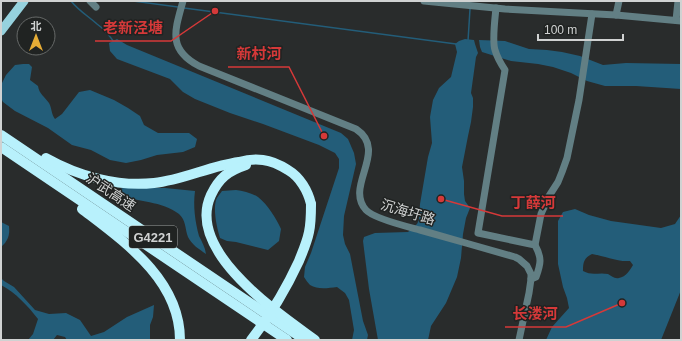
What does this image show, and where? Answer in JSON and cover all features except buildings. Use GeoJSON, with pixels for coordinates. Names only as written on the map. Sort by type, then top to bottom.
{"type":"FeatureCollection","features":[{"type":"Feature","properties":{"kind":"highway"},"geometry":{"type":"LineString","coordinates":[[1,129],[39,155],[56,164],[75,172],[113,181],[153,183],[172,180],[234,162],[247,160],[263,160],[278,164],[292,173],[304,185],[311,216],[309,232],[305,247],[286,286],[272,311],[251,340]]}},
{"type":"Feature","properties":{"kind":"highway","name":"沪武高速"},"geometry":{"type":"LineString","coordinates":[[1,135],[305,340]]}},
{"type":"Feature","properties":{"kind":"highway"},"geometry":{"type":"LineString","coordinates":[[1,147],[113,233],[144,261],[164,287],[172,302],[177,318],[180,340]]}},
{"type":"Feature","properties":{"kind":"highway","name":"沪武高速"},"geometry":{"type":"LineString","coordinates":[[1,147],[287,340]]}},
{"type":"Feature","properties":{"kind":"highway"},"geometry":{"type":"LineString","coordinates":[[245,340],[268,308],[282,283],[301,246],[307,216],[308,205],[299,188],[290,177],[277,168],[262,164],[248,165],[235,169],[224,176],[215,186],[209,199],[206,214],[208,228],[220,255],[237,278],[262,301],[315,340]]}},
{"type":"Feature","properties":{"kind":"main road"},"geometry":{"type":"LineString","coordinates":[[1,22],[18,1]]}},
{"type":"Feature","properties":{"kind":"main road"},"geometry":{"type":"LineString","coordinates":[[1,31],[24,1]]}},
{"type":"Feature","properties":{"kind":"street"},"geometry":{"type":"LineString","coordinates":[[90,1],[96,7]]}},
{"type":"Feature","properties":{"kind":"street","name":"沉海圩路"},"geometry":{"type":"LineString","coordinates":[[183,1],[176,28],[177,43],[179,49],[192,62],[361,132],[367,142],[369,152],[360,191],[362,203],[367,211],[371,214],[398,224],[515,257],[527,266],[531,279]]}},
{"type":"Feature","properties":{"kind":"street"},"geometry":{"type":"LineString","coordinates":[[424,1],[496,8],[678,20],[678,1]]}},
{"type":"Feature","properties":{"kind":"street"},"geometry":{"type":"LineString","coordinates":[[616,15],[619,1]]}},
{"type":"Feature","properties":{"kind":"street"},"geometry":{"type":"LineString","coordinates":[[496,8],[494,49],[505,70],[478,233],[535,245]]}},
{"type":"Feature","properties":{"kind":"street"},"geometry":{"type":"LineString","coordinates":[[519,340],[530,293],[531,279],[536,277],[540,266],[540,254],[535,245],[541,214],[549,196],[558,182],[567,158],[579,100],[592,14]]}},
{"type":"Feature","properties":{"kind":"water"},"geometry":{"type":"Polygon","coordinates":[[[117,39],[127,45],[341,133],[348,139],[354,153],[356,164],[344,216],[343,235],[345,244],[350,254],[363,321],[368,335],[367,340],[352,340],[354,330],[349,300],[345,293],[337,287],[313,287],[304,277],[305,267],[339,168],[339,159],[335,153],[319,145],[195,99],[183,92],[170,79],[117,59],[110,51],[109,43],[117,39]]]}},
{"type":"Feature","properties":{"kind":"water"},"geometry":{"type":"Polygon","coordinates":[[[465,39],[474,40],[478,53],[476,57],[471,93],[473,98],[473,107],[471,122],[462,167],[465,201],[470,208],[466,218],[457,277],[446,303],[431,326],[428,340],[378,340],[369,289],[363,241],[364,237],[375,233],[408,232],[417,224],[419,220],[420,204],[428,157],[432,143],[430,117],[433,100],[439,88],[451,77],[457,52],[455,44],[465,39]]]}},
{"type":"Feature","properties":{"kind":"water"},"geometry":{"type":"Polygon","coordinates":[[[479,40],[505,41],[529,49],[562,52],[580,56],[603,65],[626,63],[681,64],[681,89],[636,86],[605,86],[587,81],[571,73],[553,67],[511,61],[482,52],[479,40]]]}},
{"type":"Feature","properties":{"kind":"water"},"geometry":{"type":"Polygon","coordinates":[[[29,64],[32,67],[30,80],[38,86],[41,93],[49,103],[55,119],[62,114],[79,92],[90,90],[114,100],[128,108],[140,116],[144,125],[158,133],[189,133],[197,139],[195,147],[183,152],[157,155],[126,163],[110,160],[91,150],[72,145],[48,128],[15,111],[3,102],[1,98],[1,85],[6,75],[15,65],[29,64]]]}},
{"type":"Feature","properties":{"kind":"water"},"geometry":{"type":"Polygon","coordinates":[[[123,188],[165,188],[195,191],[194,208],[196,225],[206,254],[196,247],[190,240],[184,222],[179,214],[158,204],[119,195],[118,190],[123,188]]]}},
{"type":"Feature","properties":{"kind":"water"},"geometry":{"type":"Polygon","coordinates":[[[236,190],[247,192],[258,197],[277,220],[281,229],[279,241],[268,250],[227,241],[220,238],[215,214],[216,200],[222,191],[236,190]]]}},
{"type":"Feature","properties":{"kind":"water"},"geometry":{"type":"Polygon","coordinates":[[[575,209],[589,215],[611,221],[661,228],[675,224],[681,215],[681,290],[661,340],[546,340],[552,327],[569,308],[558,264],[558,221],[563,212],[575,209]],[[592,254],[587,257],[584,263],[583,271],[589,273],[608,274],[614,278],[619,278],[626,275],[633,265],[630,261],[616,260],[592,254]]]}},
{"type":"Feature","properties":{"kind":"water"},"geometry":{"type":"Polygon","coordinates":[[[1,222],[9,226],[9,235],[1,247],[1,222]]]}},
{"type":"Feature","properties":{"kind":"water"},"geometry":{"type":"Polygon","coordinates":[[[1,278],[14,287],[35,310],[49,314],[66,313],[80,320],[91,336],[104,332],[127,317],[154,305],[153,317],[150,325],[150,340],[67,340],[65,337],[57,335],[53,340],[28,340],[33,334],[38,319],[21,300],[1,285],[1,278]]]}},
{"type":"Feature","properties":{"kind":"waterway"},"geometry":{"type":"LineString","coordinates":[[71,1],[80,11],[104,30],[114,42]]}},
{"type":"Feature","properties":{"kind":"waterway"},"geometry":{"type":"LineString","coordinates":[[133,1],[178,7]]}},
{"type":"Feature","properties":{"kind":"waterway"},"geometry":{"type":"LineString","coordinates":[[184,8],[456,44]]}},
{"type":"Feature","properties":{"kind":"waterway"},"geometry":{"type":"LineString","coordinates":[[468,41],[470,9]]}},
{"type":"Feature","properties":{"kind":"place","name":"老新泾塘"},"geometry":{"type":"Point","coordinates":[215,11]}},
{"type":"Feature","properties":{"kind":"place","name":"新村河"},"geometry":{"type":"Point","coordinates":[324,136]}},
{"type":"Feature","properties":{"kind":"place","name":"丁薛河"},"geometry":{"type":"Point","coordinates":[441,199]}},
{"type":"Feature","properties":{"kind":"place","name":"长溇河"},"geometry":{"type":"Point","coordinates":[622,303]}}]}
